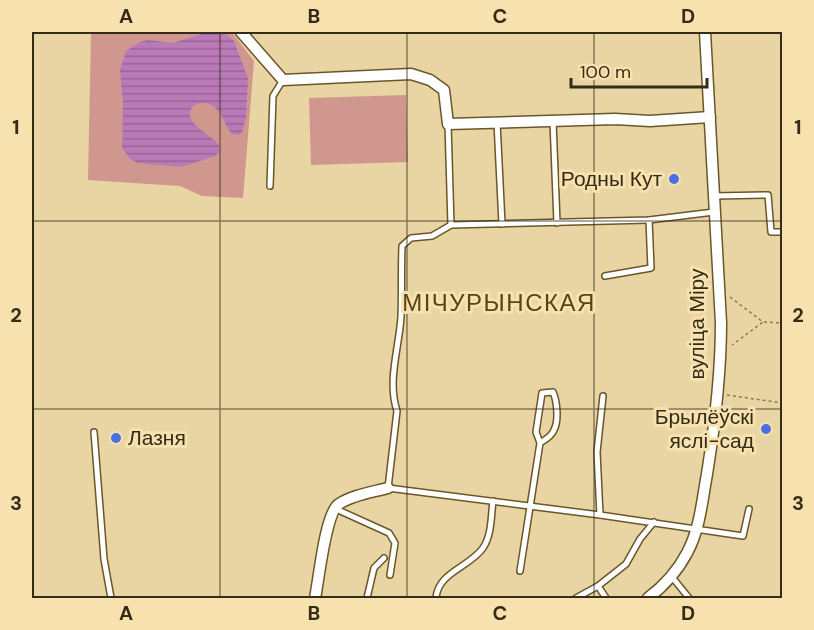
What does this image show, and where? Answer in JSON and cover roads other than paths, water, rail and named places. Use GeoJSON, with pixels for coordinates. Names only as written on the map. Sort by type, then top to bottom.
{"type":"FeatureCollection","features":[{"type":"Feature","properties":{"kind":"street"},"geometry":{"type":"LineString","coordinates":[[241,32],[283,80],[411,74],[438,84],[444,90],[448,123],[615,119],[650,121],[710,117]]}},
{"type":"Feature","properties":{"kind":"street","name":"вуліца Міру"},"geometry":{"type":"LineString","coordinates":[[648,598],[672,577],[687,553],[697,528],[713,435],[721,353],[705,32]]}},
{"type":"Feature","properties":{"kind":"street"},"geometry":{"type":"LineString","coordinates":[[315,598],[334,508],[342,502],[388,488]]}},
{"type":"Feature","properties":{"kind":"lane"},"geometry":{"type":"LineString","coordinates":[[270,186],[273,96],[283,80]]}},
{"type":"Feature","properties":{"kind":"lane"},"geometry":{"type":"LineString","coordinates":[[554,121],[557,223]]}},
{"type":"Feature","properties":{"kind":"lane"},"geometry":{"type":"LineString","coordinates":[[497,122],[502,224]]}},
{"type":"Feature","properties":{"kind":"lane"},"geometry":{"type":"LineString","coordinates":[[448,123],[451,225]]}},
{"type":"Feature","properties":{"kind":"lane"},"geometry":{"type":"LineString","coordinates":[[714,196],[768,195],[771,232],[783,232]]}},
{"type":"Feature","properties":{"kind":"lane"},"geometry":{"type":"LineString","coordinates":[[714,212],[649,220],[451,225],[432,236],[411,238],[402,246],[401,319],[393,388],[397,411],[388,488],[531,505],[743,536],[749,509]]}},
{"type":"Feature","properties":{"kind":"lane"},"geometry":{"type":"LineString","coordinates":[[605,276],[651,268],[649,220]]}},
{"type":"Feature","properties":{"kind":"lane"},"geometry":{"type":"LineString","coordinates":[[520,572],[540,443],[536,432],[542,393],[553,392],[556,399],[555,429],[540,443]]}},
{"type":"Feature","properties":{"kind":"lane"},"geometry":{"type":"LineString","coordinates":[[600,515],[597,452],[603,396]]}},
{"type":"Feature","properties":{"kind":"lane"},"geometry":{"type":"LineString","coordinates":[[94,432],[104,559],[111,598]]}},
{"type":"Feature","properties":{"kind":"lane"},"geometry":{"type":"LineString","coordinates":[[436,598],[442,582],[483,548],[488,537],[493,501]]}},
{"type":"Feature","properties":{"kind":"lane"},"geometry":{"type":"LineString","coordinates":[[334,508],[389,533],[395,543],[390,575]]}},
{"type":"Feature","properties":{"kind":"lane"},"geometry":{"type":"LineString","coordinates":[[576,598],[598,586],[626,564],[640,539],[654,522]]}},
{"type":"Feature","properties":{"kind":"lane"},"geometry":{"type":"LineString","coordinates":[[367,598],[374,568],[384,558]]}},
{"type":"Feature","properties":{"kind":"lane"},"geometry":{"type":"LineString","coordinates":[[672,577],[689,598]]}},
{"type":"Feature","properties":{"kind":"lane"},"geometry":{"type":"LineString","coordinates":[[598,586],[606,598]]}},
{"type":"Feature","properties":{"kind":"place","name":"Родны Кут"},"geometry":{"type":"Point","coordinates":[674,179]}},
{"type":"Feature","properties":{"kind":"place","name":"Брылёўскі яслі-сад"},"geometry":{"type":"Point","coordinates":[766,429]}},
{"type":"Feature","properties":{"kind":"place","name":"Лазня"},"geometry":{"type":"Point","coordinates":[116,438]}},
{"type":"Feature","properties":{"kind":"district","name":"МІЧУРЫНСКАЯ"},"geometry":{"type":"Point","coordinates":[499,302]}}]}
